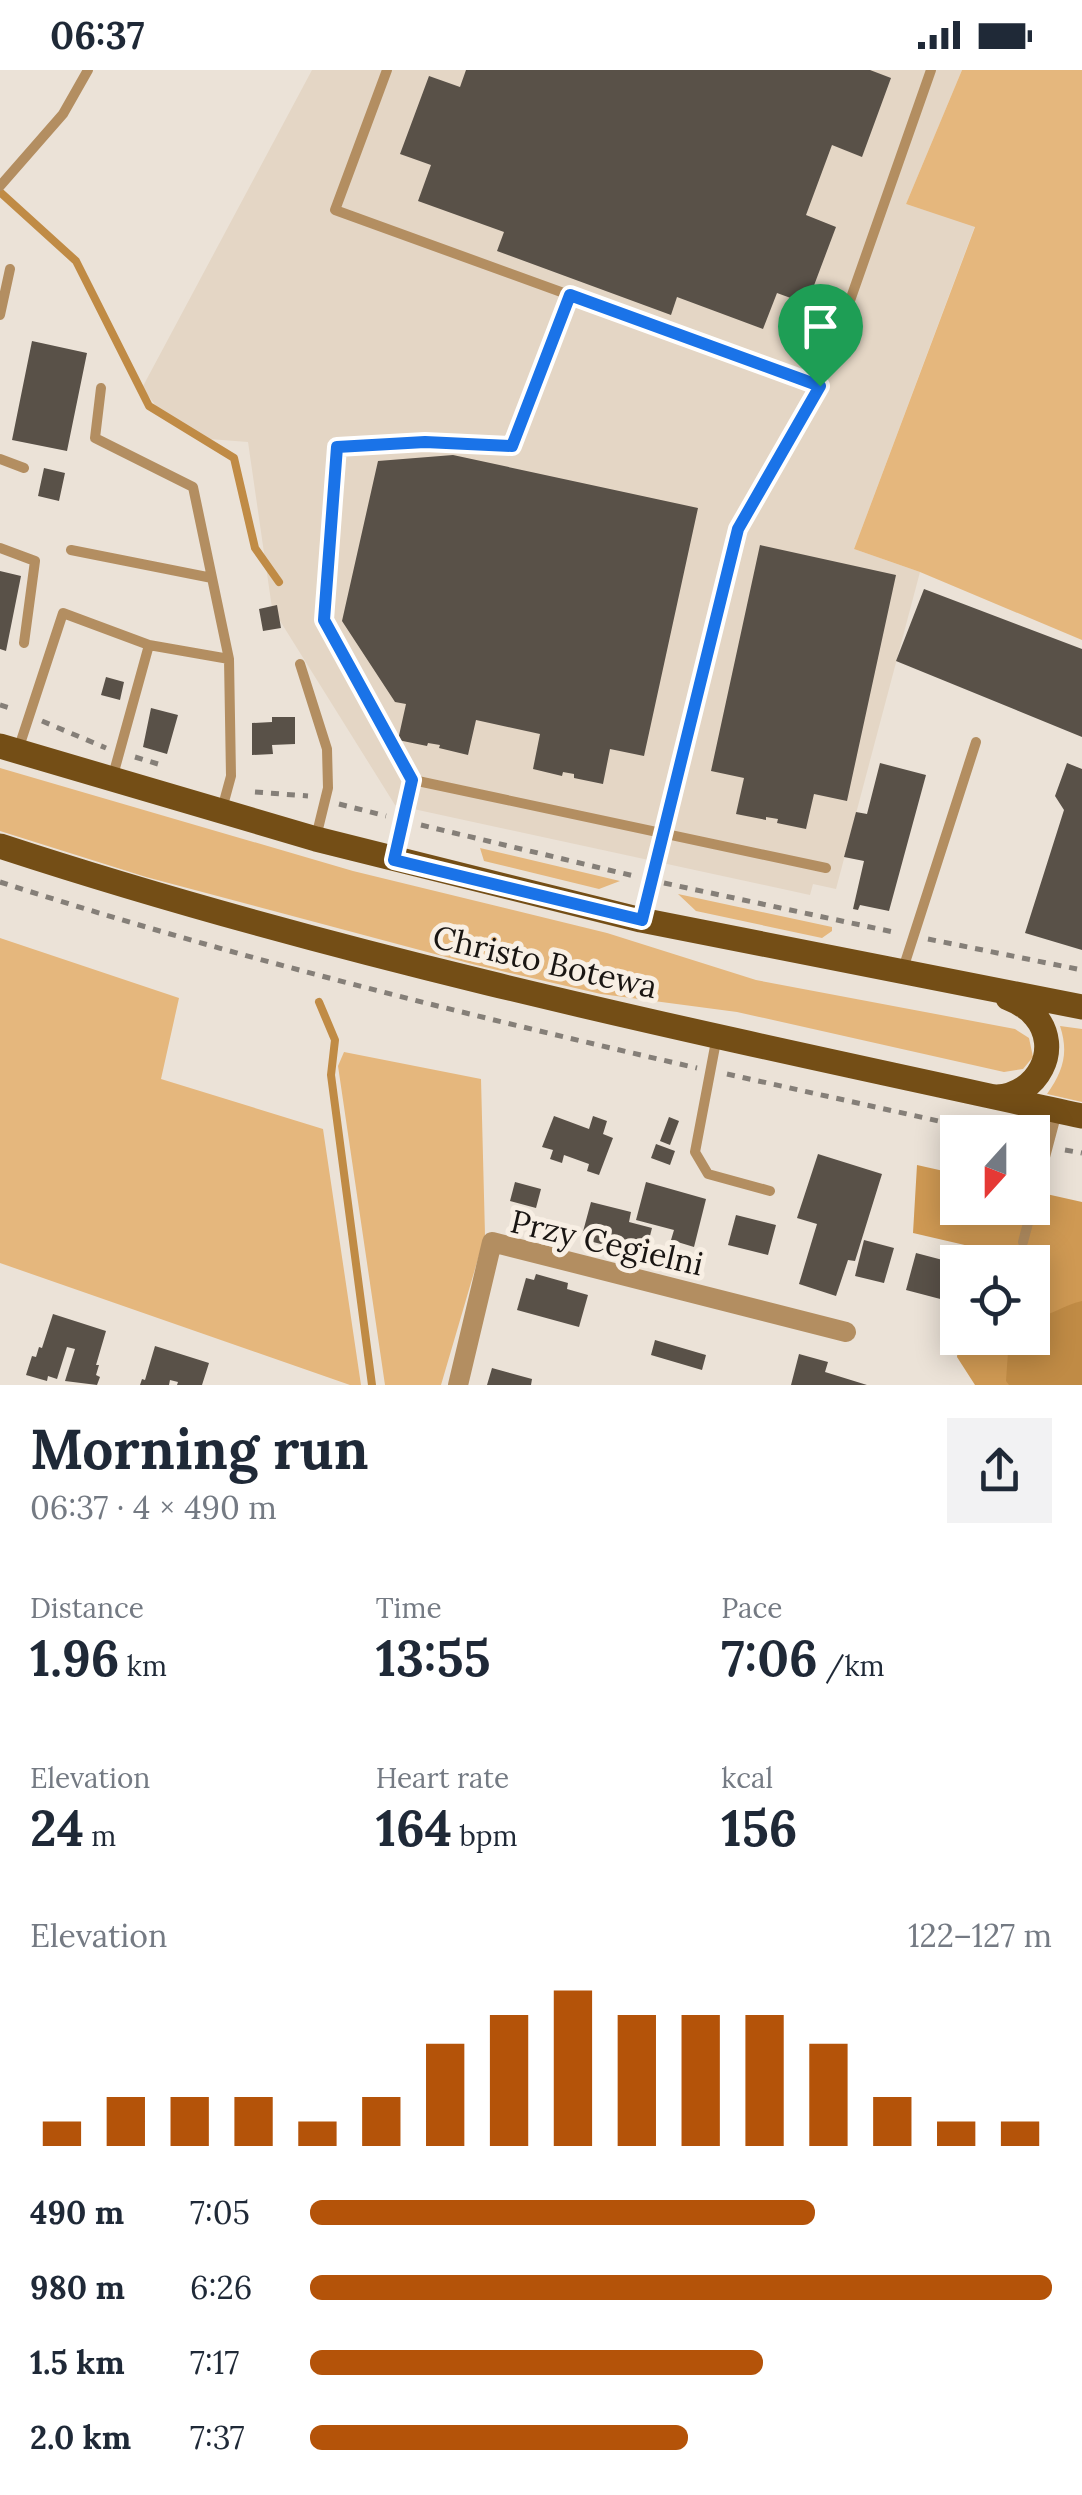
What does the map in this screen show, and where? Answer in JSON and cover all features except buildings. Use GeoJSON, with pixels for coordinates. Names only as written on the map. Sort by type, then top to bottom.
{"type":"FeatureCollection","features":[{"type":"Feature","properties":{"kind":"main road","name":"Christo Botewa"},"geometry":{"type":"LineString","coordinates":[[9,748],[316,839],[642,920],[1082,1007]]}},
{"type":"Feature","properties":{"kind":"main road","name":"Christo Botewa"},"geometry":{"type":"LineString","coordinates":[[0,846],[260,924],[477,980],[1069,1113]]}},
{"type":"Feature","properties":{"kind":"main road"},"geometry":{"type":"LineString","coordinates":[[985,988],[1028,1009],[1040,1023],[1046,1044],[1043,1067],[1030,1086],[1011,1096],[986,1095]]}},
{"type":"Feature","properties":{"kind":"street","name":"Przy Cegielni"},"geometry":{"type":"LineString","coordinates":[[458,1385],[492,1242],[846,1332]]}},
{"type":"Feature","properties":{"kind":"lane"},"geometry":{"type":"LineString","coordinates":[[0,186],[63,114],[88,70]]}},
{"type":"Feature","properties":{"kind":"lane"},"geometry":{"type":"LineString","coordinates":[[387,70],[335,210],[820,386]]}},
{"type":"Feature","properties":{"kind":"lane"},"geometry":{"type":"LineString","coordinates":[[642,920],[738,529],[820,386],[932,70]]}},
{"type":"Feature","properties":{"kind":"lane"},"geometry":{"type":"LineString","coordinates":[[0,315],[10,270]]}},
{"type":"Feature","properties":{"kind":"lane"},"geometry":{"type":"LineString","coordinates":[[394,860],[412,780],[324,620],[337,447],[425,442],[512,446],[570,295]]}},
{"type":"Feature","properties":{"kind":"lane"},"geometry":{"type":"LineString","coordinates":[[101,388],[95,438],[193,487],[229,659],[231,776],[220,812]]}},
{"type":"Feature","properties":{"kind":"lane"},"geometry":{"type":"LineString","coordinates":[[0,459],[24,468]]}},
{"type":"Feature","properties":{"kind":"lane"},"geometry":{"type":"LineString","coordinates":[[0,548],[35,561],[24,644]]}},
{"type":"Feature","properties":{"kind":"lane"},"geometry":{"type":"LineString","coordinates":[[72,550],[212,578]]}},
{"type":"Feature","properties":{"kind":"lane"},"geometry":{"type":"LineString","coordinates":[[9,748],[64,614],[149,645],[229,659]]}},
{"type":"Feature","properties":{"kind":"lane"},"geometry":{"type":"LineString","coordinates":[[111,780],[149,645]]}},
{"type":"Feature","properties":{"kind":"lane"},"geometry":{"type":"LineString","coordinates":[[300,664],[326,749],[328,788],[316,839]]}},
{"type":"Feature","properties":{"kind":"lane"},"geometry":{"type":"LineString","coordinates":[[902,973],[976,742]]}},
{"type":"Feature","properties":{"kind":"lane"},"geometry":{"type":"LineString","coordinates":[[412,780],[826,868]]}},
{"type":"Feature","properties":{"kind":"lane"},"geometry":{"type":"LineString","coordinates":[[717,1036],[695,1152],[708,1174],[770,1191]]}},
{"type":"Feature","properties":{"kind":"lane"},"geometry":{"type":"LineString","coordinates":[[1050,1149],[1069,1113]]}},
{"type":"Feature","properties":{"kind":"lane"},"geometry":{"type":"LineString","coordinates":[[1023,1242],[1027,1225]]}},
{"type":"Feature","properties":{"kind":"path"},"geometry":{"type":"LineString","coordinates":[[0,704],[19,711]]}},
{"type":"Feature","properties":{"kind":"path"},"geometry":{"type":"LineString","coordinates":[[41,721],[104,747]]}},
{"type":"Feature","properties":{"kind":"path"},"geometry":{"type":"LineString","coordinates":[[248,791],[312,797]]}},
{"type":"Feature","properties":{"kind":"path"},"geometry":{"type":"LineString","coordinates":[[340,804],[388,816]]}},
{"type":"Feature","properties":{"kind":"path"},"geometry":{"type":"LineString","coordinates":[[414,823],[628,875]]}},
{"type":"Feature","properties":{"kind":"path"},"geometry":{"type":"LineString","coordinates":[[0,882],[356,986],[940,1121]]}},
{"type":"Feature","properties":{"kind":"path"},"geometry":{"type":"LineString","coordinates":[[676,886],[1082,970]]}},
{"type":"Feature","properties":{"kind":"shaded area"},"geometry":{"type":"Polygon","coordinates":[[[312,70],[962,70],[906,204],[975,226],[854,549],[920,572],[836,889],[813,884],[810,895],[395,805],[272,608],[248,442],[209,439],[161,412],[142,388],[312,70]]]}},
{"type":"Feature","properties":{"kind":"shaded area"},"geometry":{"type":"Polygon","coordinates":[[[962,70],[1082,70],[1082,640],[920,572],[854,549],[975,227],[906,204],[962,70]]]}},
{"type":"Feature","properties":{"kind":"shaded area"},"geometry":{"type":"Polygon","coordinates":[[[0,768],[353,871],[607,933],[756,980],[1015,1029],[1029,1038],[1033,1057],[1023,1069],[1004,1072],[737,1012],[601,994],[476,965],[146,877],[0,831],[0,768]]]}},
{"type":"Feature","properties":{"kind":"shaded area"},"geometry":{"type":"Polygon","coordinates":[[[480,848],[620,881],[599,889],[484,861],[480,848]]]}},
{"type":"Feature","properties":{"kind":"shaded area"},"geometry":{"type":"Polygon","coordinates":[[[678,894],[832,927],[832,931],[822,938],[696,911],[678,894]]]}},
{"type":"Feature","properties":{"kind":"shaded area"},"geometry":{"type":"Polygon","coordinates":[[[0,938],[179,998],[161,1079],[323,1129],[361,1385],[350,1385],[0,1263],[0,938]]]}},
{"type":"Feature","properties":{"kind":"shaded area"},"geometry":{"type":"Polygon","coordinates":[[[1060,1026],[1082,1029],[1082,1102],[1047,1094],[1063,1061],[1060,1026]]]}},
{"type":"Feature","properties":{"kind":"shaded area"},"geometry":{"type":"Polygon","coordinates":[[[344,1052],[481,1079],[485,1235],[441,1385],[385,1385],[338,1066],[344,1052]]]}},
{"type":"Feature","properties":{"kind":"shaded area"},"geometry":{"type":"Polygon","coordinates":[[[917,1165],[940,1170],[940,1225],[1050,1225],[1050,1195],[1082,1202],[1082,1385],[975,1385],[957,1357],[1050,1355],[1050,1245],[965,1245],[913,1233],[917,1165]]]}},
{"type":"Feature","properties":{"kind":"shaded area"},"geometry":{"type":"Polygon","coordinates":[[[1082,1301],[1082,1385],[1009,1385],[1008,1355],[1050,1355],[1050,1313],[1082,1301]]]}},
{"type":"Feature","properties":{"kind":"waterway"},"geometry":{"type":"LineString","coordinates":[[0,192],[76,261],[149,406],[234,458],[255,548],[279,582]]}},
{"type":"Feature","properties":{"kind":"waterway"},"geometry":{"type":"LineString","coordinates":[[319,1002],[335,1040],[331,1075],[372,1385]]}},
{"type":"Feature","properties":{"kind":"route"},"geometry":{"type":"LineString","coordinates":[[570,295],[820,386],[738,529],[642,920],[394,860],[412,780],[324,620],[337,447],[425,442],[512,446],[570,295]]}}]}
